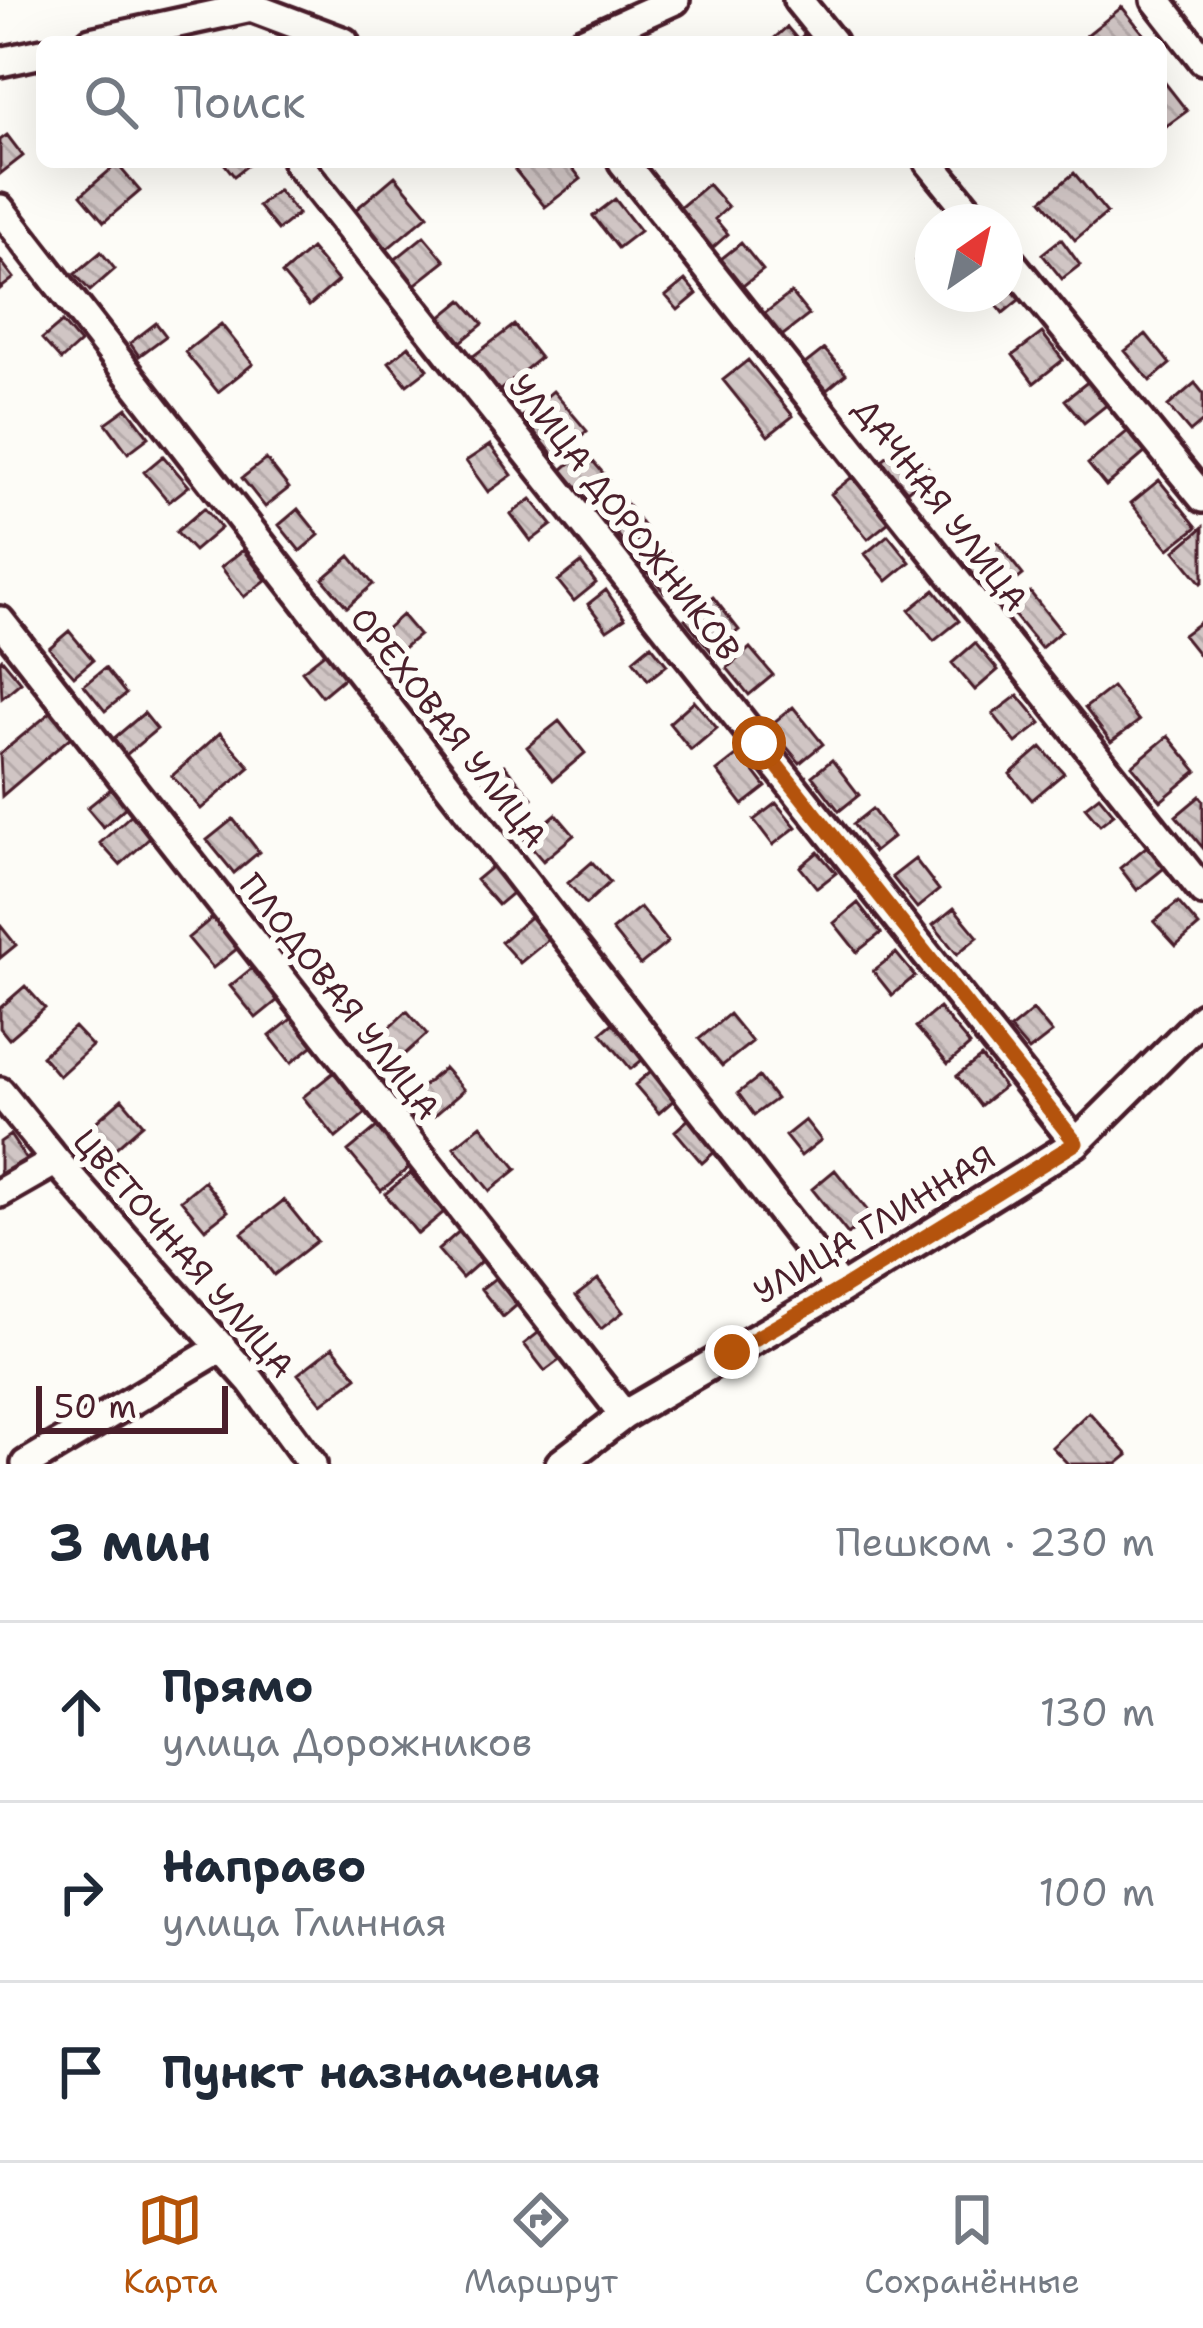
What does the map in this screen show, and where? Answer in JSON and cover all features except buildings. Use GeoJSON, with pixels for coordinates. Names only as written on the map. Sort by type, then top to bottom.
{"type":"FeatureCollection","features":[{"type":"Feature","properties":{"kind":"street"},"geometry":{"type":"LineString","coordinates":[[595,36],[675,0]]}},
{"type":"Feature","properties":{"kind":"street"},"geometry":{"type":"LineString","coordinates":[[798,0],[827,36]]}},
{"type":"Feature","properties":{"kind":"street"},"geometry":{"type":"LineString","coordinates":[[1156,0],[1203,60]]}},
{"type":"Feature","properties":{"kind":"street"},"geometry":{"type":"LineString","coordinates":[[119,36],[251,7],[328,36]]}},
{"type":"Feature","properties":{"kind":"street"},"geometry":{"type":"LineString","coordinates":[[0,62],[36,54]]}},
{"type":"Feature","properties":{"kind":"street","name":"УЛИЦА ДОРОЖНИКОВ"},"geometry":{"type":"LineString","coordinates":[[302,168],[1076,1143]]}},
{"type":"Feature","properties":{"kind":"street","name":"ДАЧНАЯ УЛИЦА"},"geometry":{"type":"LineString","coordinates":[[628,168],[1203,891]]}},
{"type":"Feature","properties":{"kind":"street"},"geometry":{"type":"LineString","coordinates":[[934,168],[963,204]]}},
{"type":"Feature","properties":{"kind":"street","name":"ОРЕХОВАЯ УЛИЦА"},"geometry":{"type":"LineString","coordinates":[[0,209],[841,1289]]}},
{"type":"Feature","properties":{"kind":"street"},"geometry":{"type":"LineString","coordinates":[[1023,277],[1203,498]]}},
{"type":"Feature","properties":{"kind":"street","name":"ПЛОДОВАЯ УЛИЦА"},"geometry":{"type":"LineString","coordinates":[[0,620],[624,1415]]}},
{"type":"Feature","properties":{"kind":"street","name":"УЛИЦА ГЛИННАЯ"},"geometry":{"type":"LineString","coordinates":[[560,1464],[624,1415],[841,1289],[1076,1143],[1203,1017]]}},
{"type":"Feature","properties":{"kind":"street","name":"ЦВЕТОЧНАЯ УЛИЦА"},"geometry":{"type":"LineString","coordinates":[[0,1092],[251,1381],[311,1464]]}},
{"type":"Feature","properties":{"kind":"street"},"geometry":{"type":"LineString","coordinates":[[0,1193],[56,1161]]}},
{"type":"Feature","properties":{"kind":"street"},"geometry":{"type":"LineString","coordinates":[[26,1464],[221,1347]]}},
{"type":"Feature","properties":{"kind":"route"},"geometry":{"type":"LineString","coordinates":[[732,1352],[1076,1143],[759,743]]}}]}
